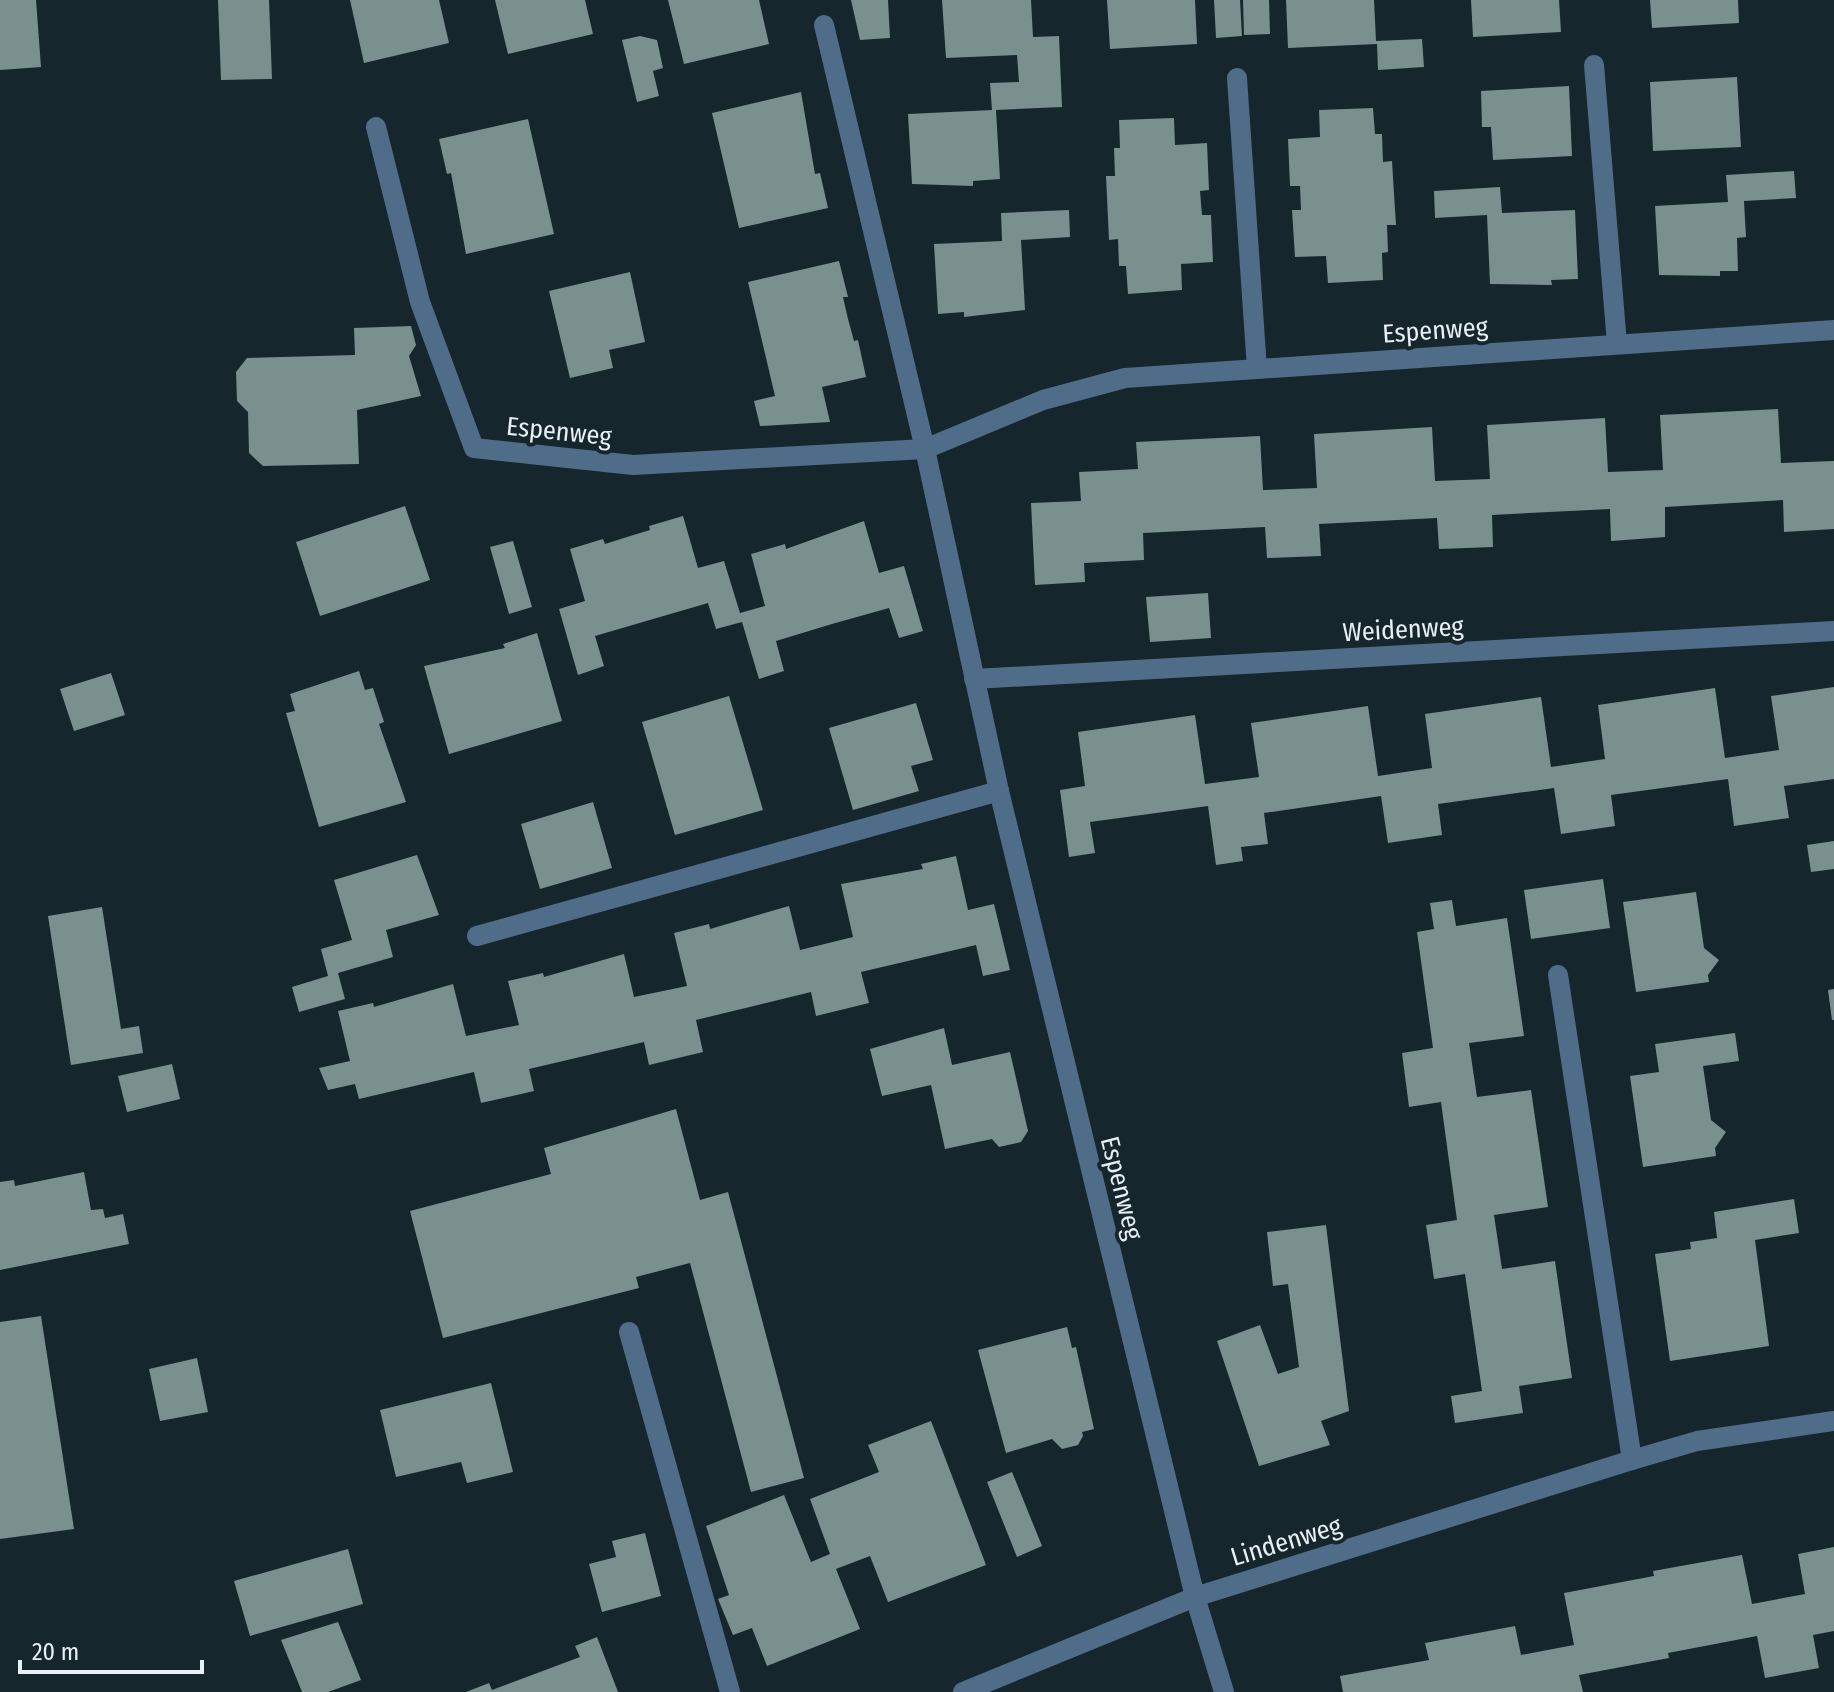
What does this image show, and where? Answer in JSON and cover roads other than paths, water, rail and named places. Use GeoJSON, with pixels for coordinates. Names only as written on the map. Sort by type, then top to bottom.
{"type":"FeatureCollection","features":[{"type":"Feature","properties":{"kind":"street","name":"Espenweg"},"geometry":{"type":"LineString","coordinates":[[824,25],[925,449],[999,791],[1195,1597],[1224,1692]]}},
{"type":"Feature","properties":{"kind":"street"},"geometry":{"type":"LineString","coordinates":[[1594,65],[1617,344]]}},
{"type":"Feature","properties":{"kind":"street"},"geometry":{"type":"LineString","coordinates":[[1237,78],[1257,369]]}},
{"type":"Feature","properties":{"kind":"street","name":"Espenweg"},"geometry":{"type":"LineString","coordinates":[[376,127],[420,302],[474,448],[633,465],[925,449],[1043,400],[1125,378],[1834,330]]}},
{"type":"Feature","properties":{"kind":"street","name":"Weidenweg"},"geometry":{"type":"LineString","coordinates":[[974,679],[1834,631]]}},
{"type":"Feature","properties":{"kind":"street"},"geometry":{"type":"LineString","coordinates":[[477,936],[999,791]]}},
{"type":"Feature","properties":{"kind":"street"},"geometry":{"type":"LineString","coordinates":[[1558,975],[1632,1460]]}},
{"type":"Feature","properties":{"kind":"street"},"geometry":{"type":"LineString","coordinates":[[629,1332],[730,1692]]}},
{"type":"Feature","properties":{"kind":"street","name":"Lindenweg"},"geometry":{"type":"LineString","coordinates":[[963,1692],[1195,1597],[1632,1460],[1697,1441],[1834,1421]]}}]}
